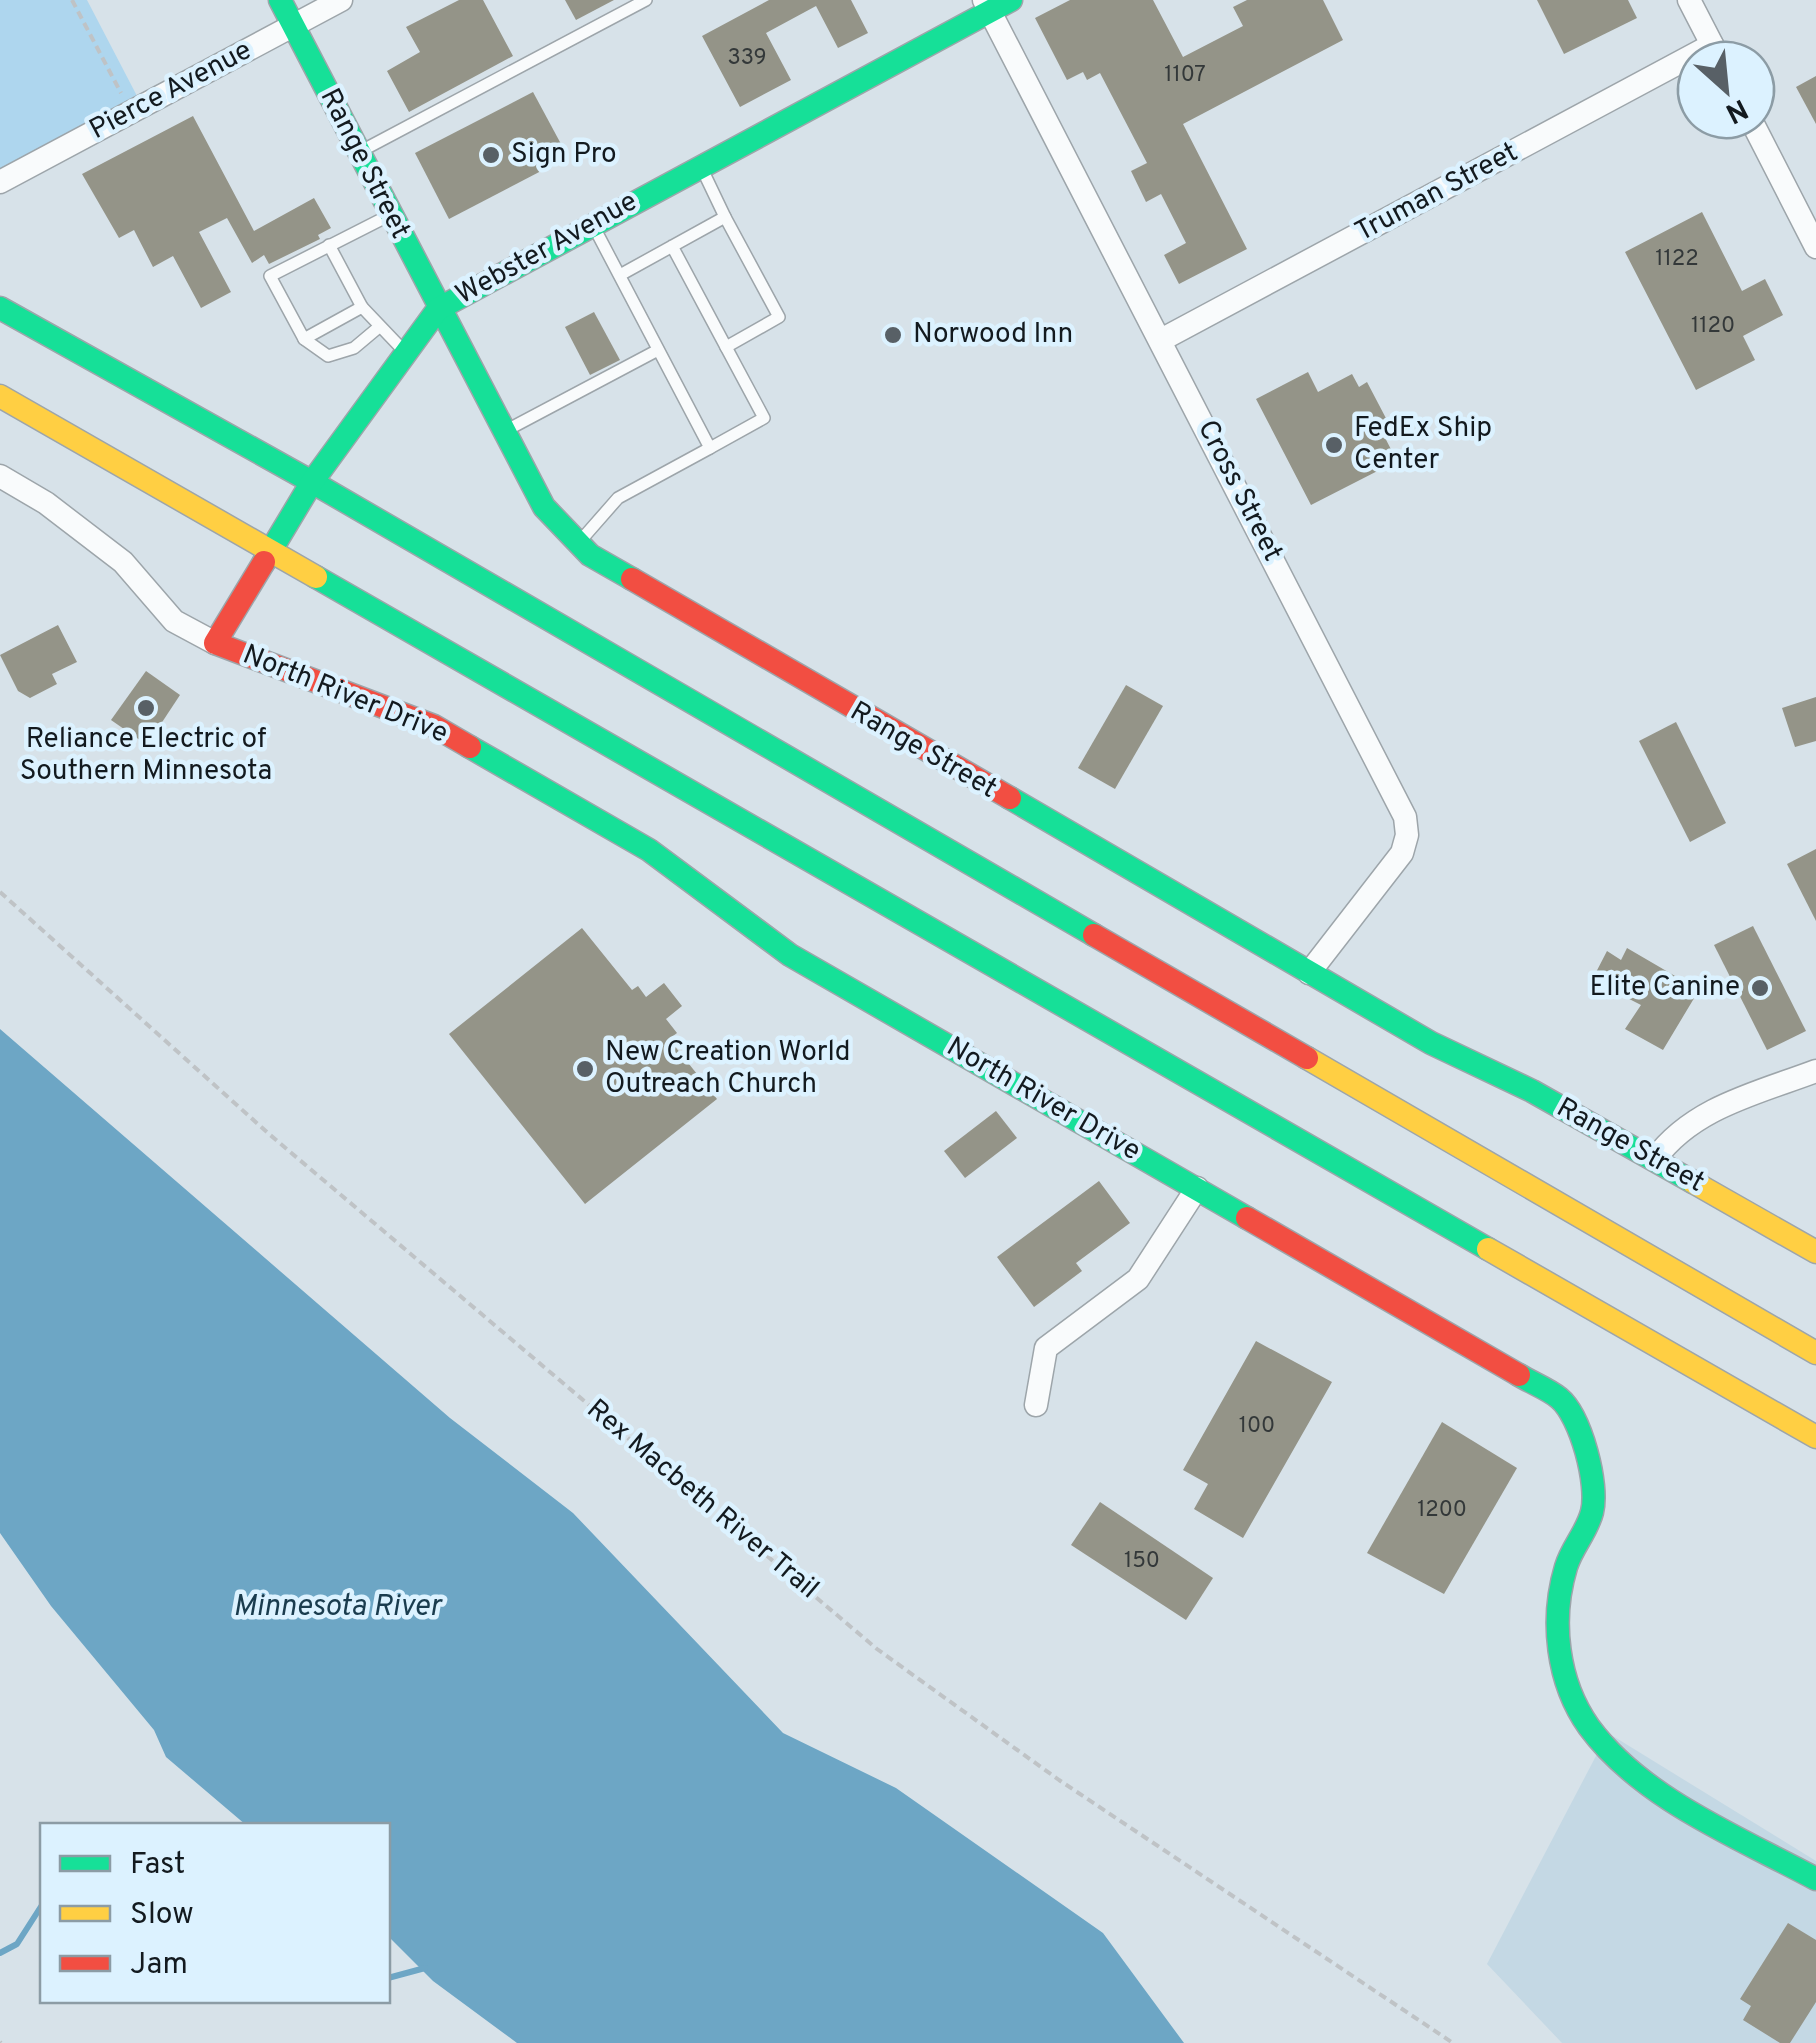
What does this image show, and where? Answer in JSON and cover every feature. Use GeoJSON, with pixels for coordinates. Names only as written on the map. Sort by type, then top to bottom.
{"type":"FeatureCollection","features":[{"type":"Feature","properties":{"kind":"main road","name":"Range Street"},"geometry":{"type":"LineString","coordinates":[[280,0],[544,507],[579,543],[627,579],[1309,973],[1432,1043],[1655,1159],[1816,1252]]}},
{"type":"Feature","properties":{"kind":"main road","name":"Webster Avenue"},"geometry":{"type":"LineString","coordinates":[[215,644],[312,482],[438,309],[987,6],[1011,0]]}},
{"type":"Feature","properties":{"kind":"main road"},"geometry":{"type":"LineString","coordinates":[[0,308],[312,482],[1816,1354]]}},
{"type":"Feature","properties":{"kind":"main road"},"geometry":{"type":"LineString","coordinates":[[0,396],[1816,1437]]}},
{"type":"Feature","properties":{"kind":"main road","name":"North River Drive"},"geometry":{"type":"LineString","coordinates":[[215,644],[434,726],[649,850],[790,956],[1562,1400],[1590,1454],[1592,1517],[1566,1566],[1554,1624],[1557,1663],[1580,1717],[1626,1770],[1816,1879]]}},
{"type":"Feature","properties":{"kind":"street","name":"Pierce Avenue"},"geometry":{"type":"LineString","coordinates":[[0,182],[341,0]]}},
{"type":"Feature","properties":{"kind":"street"},"geometry":{"type":"LineString","coordinates":[[1689,0],[1710,40]]}},
{"type":"Feature","properties":{"kind":"street","name":"Cross Street"},"geometry":{"type":"LineString","coordinates":[[987,6],[1405,816],[1407,835],[1402,853],[1309,973]]}},
{"type":"Feature","properties":{"kind":"street","name":"Truman Street"},"geometry":{"type":"LineString","coordinates":[[1161,340],[1676,73]]}},
{"type":"Feature","properties":{"kind":"street"},"geometry":{"type":"LineString","coordinates":[[1761,140],[1816,247]]}},
{"type":"Feature","properties":{"kind":"street","name":"North River Drive"},"geometry":{"type":"LineString","coordinates":[[0,476],[46,503],[123,562],[174,621],[215,644]]}},
{"type":"Feature","properties":{"kind":"street"},"geometry":{"type":"LineString","coordinates":[[1655,1159],[1673,1134],[1700,1116],[1816,1070]]}},
{"type":"Feature","properties":{"kind":"street"},"geometry":{"type":"LineString","coordinates":[[1036,1405],[1046,1348],[1138,1280],[1197,1188]]}},
{"type":"Feature","properties":{"kind":"lane"},"geometry":{"type":"LineString","coordinates":[[358,152],[646,0]]}},
{"type":"Feature","properties":{"kind":"lane"},"geometry":{"type":"LineString","coordinates":[[701,167],[779,317],[726,347]]}},
{"type":"Feature","properties":{"kind":"lane"},"geometry":{"type":"LineString","coordinates":[[379,327],[354,348],[328,356],[304,339],[292,306],[270,276],[390,216]]}},
{"type":"Feature","properties":{"kind":"lane"},"geometry":{"type":"LineString","coordinates":[[620,275],[725,217]]}},
{"type":"Feature","properties":{"kind":"lane"},"geometry":{"type":"LineString","coordinates":[[593,225],[710,448]]}},
{"type":"Feature","properties":{"kind":"lane"},"geometry":{"type":"LineString","coordinates":[[329,245],[342,279],[379,327],[406,353]]}},
{"type":"Feature","properties":{"kind":"lane"},"geometry":{"type":"LineString","coordinates":[[579,543],[618,498],[764,418],[672,246]]}},
{"type":"Feature","properties":{"kind":"lane"},"geometry":{"type":"LineString","coordinates":[[304,339],[362,307]]}},
{"type":"Feature","properties":{"kind":"lane"},"geometry":{"type":"LineString","coordinates":[[505,431],[658,350]]}},
{"type":"Feature","properties":{"kind":"path"},"geometry":{"type":"LineString","coordinates":[[72,0],[130,112]]}},
{"type":"Feature","properties":{"kind":"path","name":"Rex Macbeth River Trail"},"geometry":{"type":"LineString","coordinates":[[0,892],[269,1134],[876,1649],[1042,1770],[1453,2043]]}},
{"type":"Feature","properties":{"kind":"shaded area"},"geometry":{"type":"Polygon","coordinates":[[[0,0],[87,0],[137,96],[0,169],[0,0]]]}},
{"type":"Feature","properties":{"kind":"shaded area"},"geometry":{"type":"Polygon","coordinates":[[[1608,1733],[1816,1861],[1816,2043],[1562,2043],[1487,1964],[1608,1733]]]}},
{"type":"Feature","properties":{"kind":"water","name":"Minnesota River"},"geometry":{"type":"Polygon","coordinates":[[[0,1029],[450,1418],[573,1513],[783,1733],[896,1788],[1103,1933],[1184,2043],[517,2043],[433,1981],[390,1938],[390,1823],[244,1823],[166,1757],[154,1730],[51,1606],[0,1533],[0,1029]]]}},
{"type":"Feature","properties":{"kind":"building"},"geometry":{"type":"Polygon","coordinates":[[[459,0],[483,0],[513,56],[409,112],[387,71],[420,52],[406,27],[459,0]]]}},
{"type":"Feature","properties":{"kind":"building"},"geometry":{"type":"Polygon","coordinates":[[[565,0],[614,0],[576,20],[565,0]]]}},
{"type":"Feature","properties":{"kind":"building"},"geometry":{"type":"Polygon","coordinates":[[[769,0],[851,0],[868,33],[838,48],[816,6],[766,33],[791,80],[740,107],[702,36],[769,0]]]}},
{"type":"Feature","properties":{"kind":"building"},"geometry":{"type":"Polygon","coordinates":[[[1070,0],[1153,0],[1183,57],[1243,26],[1233,7],[1247,0],[1323,0],[1343,40],[1183,124],[1247,249],[1179,284],[1164,255],[1186,243],[1161,194],[1146,202],[1131,171],[1147,163],[1100,73],[1087,80],[1083,72],[1067,80],[1035,18],[1070,0]]]}},
{"type":"Feature","properties":{"kind":"building"},"geometry":{"type":"Polygon","coordinates":[[[1537,0],[1628,0],[1637,18],[1564,54],[1537,0]]]}},
{"type":"Feature","properties":{"kind":"building"},"geometry":{"type":"Polygon","coordinates":[[[1816,76],[1816,124],[1796,87],[1816,76]]]}},
{"type":"Feature","properties":{"kind":"building","name":"Sign Pro"},"geometry":{"type":"Polygon","coordinates":[[[533,92],[568,157],[449,219],[415,153],[533,92]]]}},
{"type":"Feature","properties":{"kind":"building"},"geometry":{"type":"Polygon","coordinates":[[[193,116],[254,231],[314,198],[331,228],[318,235],[320,239],[269,264],[264,255],[252,263],[227,218],[199,232],[231,292],[201,308],[173,256],[153,267],[134,230],[119,238],[82,174],[193,116]]]}},
{"type":"Feature","properties":{"kind":"building"},"geometry":{"type":"Polygon","coordinates":[[[1702,212],[1742,291],[1765,279],[1783,315],[1743,336],[1755,360],[1696,390],[1625,252],[1702,212]]]}},
{"type":"Feature","properties":{"kind":"building"},"geometry":{"type":"Polygon","coordinates":[[[594,312],[620,360],[590,375],[565,327],[594,312]]]}},
{"type":"Feature","properties":{"kind":"building","name":"FedEx Ship Center"},"geometry":{"type":"Polygon","coordinates":[[[1308,372],[1318,392],[1352,374],[1359,387],[1367,382],[1389,424],[1380,428],[1397,461],[1311,505],[1256,399],[1308,372]]]}},
{"type":"Feature","properties":{"kind":"building"},"geometry":{"type":"Polygon","coordinates":[[[58,625],[77,662],[52,674],[57,684],[30,698],[18,691],[0,655],[58,625]]]}},
{"type":"Feature","properties":{"kind":"building","name":"Reliance Electric of Southern Minnesota"},"geometry":{"type":"Polygon","coordinates":[[[146,671],[180,695],[147,745],[111,720],[146,671]]]}},
{"type":"Feature","properties":{"kind":"building"},"geometry":{"type":"Polygon","coordinates":[[[1126,685],[1163,706],[1115,789],[1078,768],[1126,685]]]}},
{"type":"Feature","properties":{"kind":"building"},"geometry":{"type":"Polygon","coordinates":[[[1816,697],[1816,741],[1795,747],[1782,708],[1816,697]]]}},
{"type":"Feature","properties":{"kind":"building"},"geometry":{"type":"Polygon","coordinates":[[[1676,722],[1726,823],[1690,842],[1639,741],[1676,722]]]}},
{"type":"Feature","properties":{"kind":"building"},"geometry":{"type":"Polygon","coordinates":[[[1816,849],[1816,921],[1787,864],[1816,849]]]}},
{"type":"Feature","properties":{"kind":"building","name":"Elite Canine"},"geometry":{"type":"Polygon","coordinates":[[[1753,926],[1806,1031],[1767,1050],[1714,945],[1753,926]]]}},
{"type":"Feature","properties":{"kind":"building","name":"New Creation World Outreach Church"},"geometry":{"type":"Polygon","coordinates":[[[582,928],[632,990],[638,986],[646,997],[664,983],[682,1006],[666,1019],[677,1033],[669,1039],[717,1099],[585,1204],[449,1034],[582,928]]]}},
{"type":"Feature","properties":{"kind":"building"},"geometry":{"type":"Polygon","coordinates":[[[1627,948],[1699,990],[1663,1050],[1625,1029],[1641,1005],[1592,980],[1607,951],[1621,960],[1627,948]]]}},
{"type":"Feature","properties":{"kind":"building"},"geometry":{"type":"Polygon","coordinates":[[[996,1111],[1017,1138],[965,1178],[944,1151],[996,1111]]]}},
{"type":"Feature","properties":{"kind":"building"},"geometry":{"type":"Polygon","coordinates":[[[1099,1181],[1130,1223],[1076,1263],[1082,1271],[1034,1307],[997,1257],[1099,1181]]]}},
{"type":"Feature","properties":{"kind":"building"},"geometry":{"type":"Polygon","coordinates":[[[1256,1341],[1332,1382],[1243,1538],[1194,1509],[1208,1484],[1183,1470],[1256,1341]]]}},
{"type":"Feature","properties":{"kind":"building"},"geometry":{"type":"Polygon","coordinates":[[[1442,1422],[1517,1468],[1444,1594],[1367,1553],[1442,1422]]]}},
{"type":"Feature","properties":{"kind":"building"},"geometry":{"type":"Polygon","coordinates":[[[1100,1502],[1213,1578],[1186,1620],[1071,1545],[1100,1502]]]}},
{"type":"Feature","properties":{"kind":"building"},"geometry":{"type":"Polygon","coordinates":[[[1788,1923],[1816,1940],[1816,2002],[1790,2043],[1780,2043],[1743,2020],[1751,2006],[1740,1999],[1788,1923]]]}},
{"type":"Feature","properties":{"kind":"waterway"},"geometry":{"type":"LineString","coordinates":[[0,1953],[17,1944],[40,1908]]}},
{"type":"Feature","properties":{"kind":"waterway"},"geometry":{"type":"LineString","coordinates":[[390,1977],[425,1968]]}},
{"type":"Feature","properties":{"kind":"traffic: fast"},"geometry":{"type":"LineString","coordinates":[[280,0],[544,507],[590,555],[632,579]]}},
{"type":"Feature","properties":{"kind":"traffic: fast"},"geometry":{"type":"LineString","coordinates":[[264,562],[312,482],[438,309],[1011,0]]}},
{"type":"Feature","properties":{"kind":"traffic: fast"},"geometry":{"type":"LineString","coordinates":[[0,308],[312,482],[1094,935]]}},
{"type":"Feature","properties":{"kind":"traffic: fast"},"geometry":{"type":"LineString","coordinates":[[316,577],[1488,1249]]}},
{"type":"Feature","properties":{"kind":"traffic: fast"},"geometry":{"type":"LineString","coordinates":[[470,747],[649,850],[790,955],[1247,1218]]}},
{"type":"Feature","properties":{"kind":"traffic: fast"},"geometry":{"type":"LineString","coordinates":[[1010,798],[1431,1043],[1532,1091],[1693,1182]]}},
{"type":"Feature","properties":{"kind":"traffic: fast"},"geometry":{"type":"LineString","coordinates":[[1519,1375],[1555,1395],[1567,1407],[1581,1435],[1593,1485],[1592,1512],[1566,1567],[1558,1608],[1563,1671],[1578,1709],[1611,1753],[1664,1796],[1816,1879]]}},
{"type":"Feature","properties":{"kind":"traffic: slow"},"geometry":{"type":"LineString","coordinates":[[0,396],[316,577]]}},
{"type":"Feature","properties":{"kind":"traffic: slow"},"geometry":{"type":"LineString","coordinates":[[1307,1058],[1816,1353]]}},
{"type":"Feature","properties":{"kind":"traffic: slow"},"geometry":{"type":"LineString","coordinates":[[1693,1182],[1816,1252]]}},
{"type":"Feature","properties":{"kind":"traffic: slow"},"geometry":{"type":"LineString","coordinates":[[1488,1249],[1816,1437]]}},
{"type":"Feature","properties":{"kind":"traffic: jam"},"geometry":{"type":"LineString","coordinates":[[264,562],[215,643],[434,726],[470,747]]}},
{"type":"Feature","properties":{"kind":"traffic: jam"},"geometry":{"type":"LineString","coordinates":[[632,579],[1010,798]]}},
{"type":"Feature","properties":{"kind":"traffic: jam"},"geometry":{"type":"LineString","coordinates":[[1094,935],[1307,1058]]}},
{"type":"Feature","properties":{"kind":"traffic: jam"},"geometry":{"type":"LineString","coordinates":[[1247,1218],[1519,1375]]}},
{"type":"Feature","properties":{"kind":"place","name":"Sign Pro"},"geometry":{"type":"Point","coordinates":[491,155]}},
{"type":"Feature","properties":{"kind":"place","name":"Norwood Inn"},"geometry":{"type":"Point","coordinates":[893,335]}},
{"type":"Feature","properties":{"kind":"place","name":"FedEx Ship Center"},"geometry":{"type":"Point","coordinates":[1334,445]}},
{"type":"Feature","properties":{"kind":"place","name":"Reliance Electric of Southern Minnesota"},"geometry":{"type":"Point","coordinates":[146,708]}},
{"type":"Feature","properties":{"kind":"place","name":"Elite Canine"},"geometry":{"type":"Point","coordinates":[1760,988]}},
{"type":"Feature","properties":{"kind":"place","name":"New Creation World Outreach Church"},"geometry":{"type":"Point","coordinates":[585,1069]}}]}
